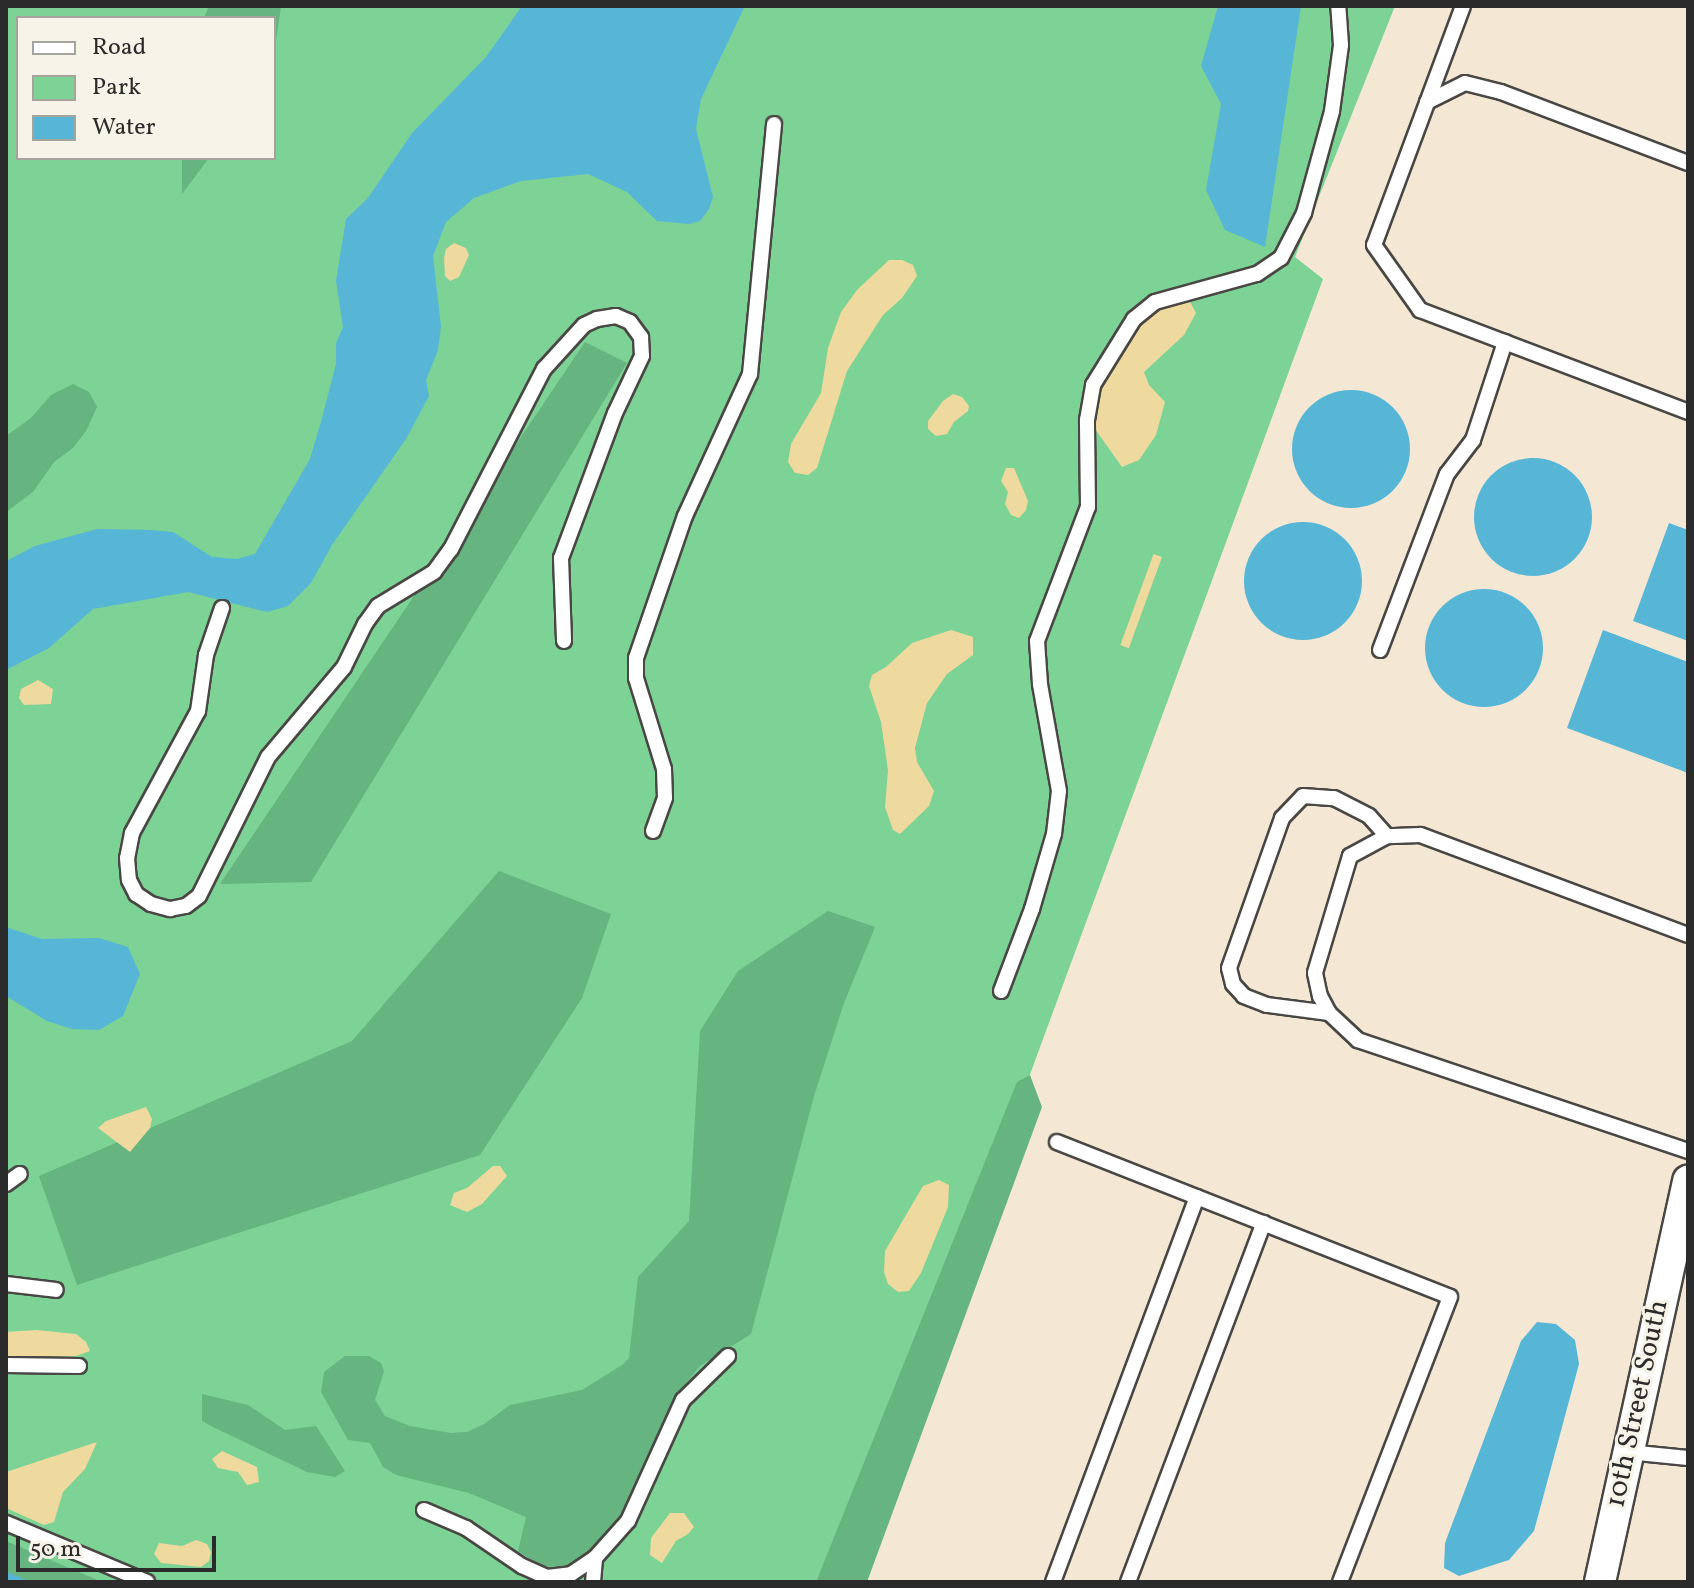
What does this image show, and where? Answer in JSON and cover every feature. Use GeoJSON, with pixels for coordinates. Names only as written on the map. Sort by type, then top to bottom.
{"type":"FeatureCollection","features":[{"type":"Feature","properties":{"kind":"street","name":"10th Street South"},"geometry":{"type":"LineString","coordinates":[[1600,1582],[1628,1452],[1676,1290],[1688,1181]]}},
{"type":"Feature","properties":{"kind":"lane"},"geometry":{"type":"LineString","coordinates":[[1001,991],[1032,909],[1054,834],[1059,791],[1040,684],[1037,641],[1088,507],[1087,420],[1093,385],[1134,319],[1155,302],[1257,274],[1281,258],[1304,213],[1332,111],[1341,45],[1338,6]]}},
{"type":"Feature","properties":{"kind":"lane"},"geometry":{"type":"LineString","coordinates":[[1463,6],[1374,245],[1420,310],[1688,412]]}},
{"type":"Feature","properties":{"kind":"lane"},"geometry":{"type":"LineString","coordinates":[[1427,102],[1465,83],[1501,92],[1688,163]]}},
{"type":"Feature","properties":{"kind":"lane"},"geometry":{"type":"LineString","coordinates":[[653,831],[665,798],[664,769],[636,678],[636,658],[685,516],[750,374],[774,124]]}},
{"type":"Feature","properties":{"kind":"lane"},"geometry":{"type":"LineString","coordinates":[[222,608],[206,655],[198,711],[132,833],[127,858],[129,880],[136,894],[151,904],[170,909],[186,906],[199,896],[268,757],[344,667],[365,624],[378,606],[434,572],[451,549],[544,369],[584,325],[616,316],[630,322],[641,337],[642,356],[615,413],[561,558],[564,641]]}},
{"type":"Feature","properties":{"kind":"lane"},"geometry":{"type":"LineString","coordinates":[[1380,650],[1447,474],[1473,440],[1505,342]]}},
{"type":"Feature","properties":{"kind":"lane"},"geometry":{"type":"LineString","coordinates":[[1329,1013],[1267,1005],[1244,996],[1233,984],[1229,968],[1282,818],[1303,796],[1334,798],[1369,816],[1387,836]]}},
{"type":"Feature","properties":{"kind":"lane"},"geometry":{"type":"LineString","coordinates":[[1688,935],[1420,835],[1387,836],[1350,856],[1315,973],[1320,996],[1329,1013],[1358,1040],[1688,1151]]}},
{"type":"Feature","properties":{"kind":"lane"},"geometry":{"type":"LineString","coordinates":[[1057,1142],[1450,1297],[1340,1582]]}},
{"type":"Feature","properties":{"kind":"lane"},"geometry":{"type":"LineString","coordinates":[[6,1184],[20,1174]]}},
{"type":"Feature","properties":{"kind":"lane"},"geometry":{"type":"LineString","coordinates":[[1053,1582],[1197,1197]]}},
{"type":"Feature","properties":{"kind":"lane"},"geometry":{"type":"LineString","coordinates":[[1128,1582],[1264,1223]]}},
{"type":"Feature","properties":{"kind":"lane"},"geometry":{"type":"LineString","coordinates":[[6,1284],[56,1290]]}},
{"type":"Feature","properties":{"kind":"lane"},"geometry":{"type":"LineString","coordinates":[[424,1510],[466,1528],[522,1566],[547,1577],[571,1574],[595,1558],[628,1521],[683,1400],[728,1356]]}},
{"type":"Feature","properties":{"kind":"lane"},"geometry":{"type":"LineString","coordinates":[[6,1365],[79,1366]]}},
{"type":"Feature","properties":{"kind":"lane"},"geometry":{"type":"LineString","coordinates":[[1628,1452],[1688,1458]]}},
{"type":"Feature","properties":{"kind":"lane"},"geometry":{"type":"LineString","coordinates":[[6,1523],[147,1582]]}},
{"type":"Feature","properties":{"kind":"lane"},"geometry":{"type":"LineString","coordinates":[[593,1582],[595,1558]]}},
{"type":"Feature","properties":{"kind":"green space"},"geometry":{"type":"Polygon","coordinates":[[[6,6],[1395,6],[1295,257],[1323,279],[843,1582],[6,1582],[6,6]]]}},
{"type":"Feature","properties":{"kind":"green space"},"geometry":{"type":"Polygon","coordinates":[[[209,6],[281,6],[276,41],[276,16],[205,16],[209,6]]]}},
{"type":"Feature","properties":{"kind":"green space"},"geometry":{"type":"Polygon","coordinates":[[[182,160],[208,160],[182,194],[182,160]]]}},
{"type":"Feature","properties":{"kind":"green space"},"geometry":{"type":"Polygon","coordinates":[[[585,342],[627,363],[311,882],[220,884],[585,342]]]}},
{"type":"Feature","properties":{"kind":"green space"},"geometry":{"type":"Polygon","coordinates":[[[73,384],[89,392],[97,407],[86,431],[73,448],[54,462],[33,492],[6,512],[6,436],[31,418],[51,395],[73,384]]]}},
{"type":"Feature","properties":{"kind":"green space"},"geometry":{"type":"Polygon","coordinates":[[[499,871],[611,914],[582,998],[480,1155],[77,1285],[39,1176],[352,1041],[499,871]]]}},
{"type":"Feature","properties":{"kind":"green space"},"geometry":{"type":"Polygon","coordinates":[[[828,911],[875,927],[844,1003],[814,1096],[751,1334],[700,1366],[674,1398],[619,1522],[597,1548],[566,1567],[541,1566],[518,1551],[526,1517],[469,1493],[396,1475],[383,1467],[370,1443],[348,1440],[321,1392],[324,1372],[345,1356],[369,1356],[381,1363],[384,1371],[375,1400],[385,1416],[410,1426],[451,1433],[467,1432],[484,1424],[510,1405],[582,1390],[622,1365],[629,1358],[638,1277],[689,1221],[700,1031],[738,971],[828,911]]]}},
{"type":"Feature","properties":{"kind":"green space"},"geometry":{"type":"Polygon","coordinates":[[[1030,1075],[1042,1107],[867,1582],[816,1582],[1017,1082],[1030,1075]]]}},
{"type":"Feature","properties":{"kind":"green space"},"geometry":{"type":"Polygon","coordinates":[[[202,1394],[248,1405],[285,1430],[316,1426],[345,1471],[335,1477],[307,1472],[202,1421],[202,1394]]]}},
{"type":"Feature","properties":{"kind":"green space"},"geometry":{"type":"Polygon","coordinates":[[[6,1541],[102,1582],[6,1582],[6,1541]]]}},
{"type":"Feature","properties":{"kind":"sand"},"geometry":{"type":"Polygon","coordinates":[[[454,243],[466,248],[469,255],[459,277],[450,281],[445,276],[444,258],[446,249],[454,243]]]}},
{"type":"Feature","properties":{"kind":"sand"},"geometry":{"type":"Polygon","coordinates":[[[889,260],[902,260],[913,265],[917,276],[902,298],[883,315],[847,371],[817,468],[808,475],[795,473],[788,462],[791,444],[821,393],[828,348],[841,312],[857,290],[889,260]]]}},
{"type":"Feature","properties":{"kind":"sand"},"geometry":{"type":"Polygon","coordinates":[[[1175,300],[1190,302],[1196,313],[1184,335],[1144,372],[1149,385],[1165,402],[1156,435],[1139,460],[1122,467],[1095,429],[1093,394],[1138,321],[1155,307],[1175,300]]]}},
{"type":"Feature","properties":{"kind":"sand"},"geometry":{"type":"Polygon","coordinates":[[[953,394],[962,397],[969,406],[968,411],[954,422],[947,434],[936,436],[928,429],[928,421],[943,401],[953,394]]]}},
{"type":"Feature","properties":{"kind":"sand"},"geometry":{"type":"Polygon","coordinates":[[[1006,468],[1014,468],[1028,501],[1026,510],[1019,518],[1011,515],[1005,504],[1008,492],[1001,481],[1006,468]]]}},
{"type":"Feature","properties":{"kind":"sand"},"geometry":{"type":"Polygon","coordinates":[[[1154,554],[1162,557],[1129,648],[1120,645],[1154,554]]]}},
{"type":"Feature","properties":{"kind":"sand"},"geometry":{"type":"Polygon","coordinates":[[[951,630],[973,637],[973,655],[947,674],[927,703],[915,748],[917,762],[934,791],[929,806],[900,834],[893,830],[885,807],[888,770],[881,722],[869,686],[872,675],[886,667],[912,643],[951,630]]]}},
{"type":"Feature","properties":{"kind":"sand"},"geometry":{"type":"Polygon","coordinates":[[[38,680],[53,689],[51,704],[24,705],[19,698],[21,689],[38,680]]]}},
{"type":"Feature","properties":{"kind":"sand"},"geometry":{"type":"Polygon","coordinates":[[[146,1107],[152,1119],[150,1128],[130,1152],[98,1128],[106,1121],[146,1107]]]}},
{"type":"Feature","properties":{"kind":"sand"},"geometry":{"type":"Polygon","coordinates":[[[493,1166],[500,1166],[507,1176],[482,1204],[467,1212],[450,1205],[454,1193],[467,1188],[493,1166]]]}},
{"type":"Feature","properties":{"kind":"sand"},"geometry":{"type":"Polygon","coordinates":[[[939,1180],[949,1185],[948,1207],[921,1273],[909,1291],[898,1292],[888,1284],[884,1272],[885,1251],[923,1186],[939,1180]]]}},
{"type":"Feature","properties":{"kind":"sand"},"geometry":{"type":"Polygon","coordinates":[[[36,1330],[76,1334],[86,1342],[90,1351],[76,1356],[6,1360],[6,1332],[36,1330]]]}},
{"type":"Feature","properties":{"kind":"sand"},"geometry":{"type":"Polygon","coordinates":[[[97,1442],[85,1469],[63,1492],[54,1522],[44,1525],[6,1508],[6,1472],[97,1442]]]}},
{"type":"Feature","properties":{"kind":"sand"},"geometry":{"type":"Polygon","coordinates":[[[222,1451],[257,1467],[259,1482],[247,1485],[238,1472],[218,1468],[212,1459],[222,1451]]]}},
{"type":"Feature","properties":{"kind":"sand"},"geometry":{"type":"Polygon","coordinates":[[[670,1513],[684,1513],[694,1527],[676,1541],[662,1563],[650,1555],[651,1538],[670,1513]]]}},
{"type":"Feature","properties":{"kind":"sand"},"geometry":{"type":"Polygon","coordinates":[[[196,1540],[207,1544],[211,1552],[209,1561],[201,1567],[161,1563],[154,1554],[159,1543],[182,1546],[196,1540]]]}},
{"type":"Feature","properties":{"kind":"water"},"geometry":{"type":"Polygon","coordinates":[[[522,6],[745,6],[701,99],[696,129],[713,197],[700,221],[689,224],[657,221],[627,192],[588,174],[521,181],[474,198],[446,222],[433,256],[441,326],[438,350],[426,380],[429,396],[406,439],[332,545],[311,583],[288,606],[267,612],[188,592],[93,609],[49,648],[6,670],[6,561],[35,546],[97,529],[151,530],[173,532],[212,557],[237,559],[255,554],[310,459],[322,418],[336,364],[336,343],[343,327],[336,281],[346,219],[368,198],[412,133],[486,57],[522,6]]]}},
{"type":"Feature","properties":{"kind":"water"},"geometry":{"type":"Polygon","coordinates":[[[1218,6],[1301,6],[1265,247],[1225,230],[1206,190],[1221,104],[1201,66],[1218,6]]]}},
{"type":"Feature","properties":{"kind":"water"},"geometry":{"type":"Polygon","coordinates":[[[1351,390],[1374,395],[1393,407],[1405,426],[1410,449],[1405,472],[1393,491],[1374,503],[1351,508],[1328,503],[1309,491],[1297,472],[1292,449],[1297,426],[1309,407],[1328,395],[1351,390]]]}},
{"type":"Feature","properties":{"kind":"water"},"geometry":{"type":"Polygon","coordinates":[[[1533,458],[1556,463],[1575,475],[1587,494],[1592,517],[1587,540],[1575,559],[1556,571],[1533,576],[1510,571],[1491,559],[1479,540],[1474,517],[1479,494],[1491,475],[1510,463],[1533,458]]]}},
{"type":"Feature","properties":{"kind":"water"},"geometry":{"type":"Polygon","coordinates":[[[1303,522],[1325,527],[1345,539],[1357,559],[1362,581],[1357,603],[1345,623],[1325,635],[1303,640],[1281,635],[1261,623],[1249,603],[1244,581],[1249,559],[1261,539],[1281,527],[1303,522]]]}},
{"type":"Feature","properties":{"kind":"water"},"geometry":{"type":"Polygon","coordinates":[[[1669,523],[1688,530],[1688,641],[1633,621],[1669,523]]]}},
{"type":"Feature","properties":{"kind":"water"},"geometry":{"type":"Polygon","coordinates":[[[1484,589],[1506,594],[1526,606],[1538,626],[1543,648],[1538,670],[1526,690],[1506,702],[1484,707],[1462,702],[1442,690],[1430,670],[1425,648],[1430,626],[1442,606],[1462,594],[1484,589]]]}},
{"type":"Feature","properties":{"kind":"water"},"geometry":{"type":"Polygon","coordinates":[[[1603,630],[1688,662],[1688,773],[1567,728],[1603,630]]]}},
{"type":"Feature","properties":{"kind":"water"},"geometry":{"type":"Polygon","coordinates":[[[6,927],[42,939],[99,938],[128,947],[140,974],[123,1016],[99,1030],[72,1029],[47,1021],[6,996],[6,927]]]}},
{"type":"Feature","properties":{"kind":"water"},"geometry":{"type":"Polygon","coordinates":[[[1537,1322],[1556,1324],[1575,1340],[1579,1364],[1534,1531],[1509,1560],[1459,1576],[1444,1568],[1445,1543],[1521,1341],[1537,1322]]]}},
{"type":"Feature","properties":{"kind":"waterway"},"geometry":{"type":"LineString","coordinates":[[6,1576],[21,1582]]}}]}
